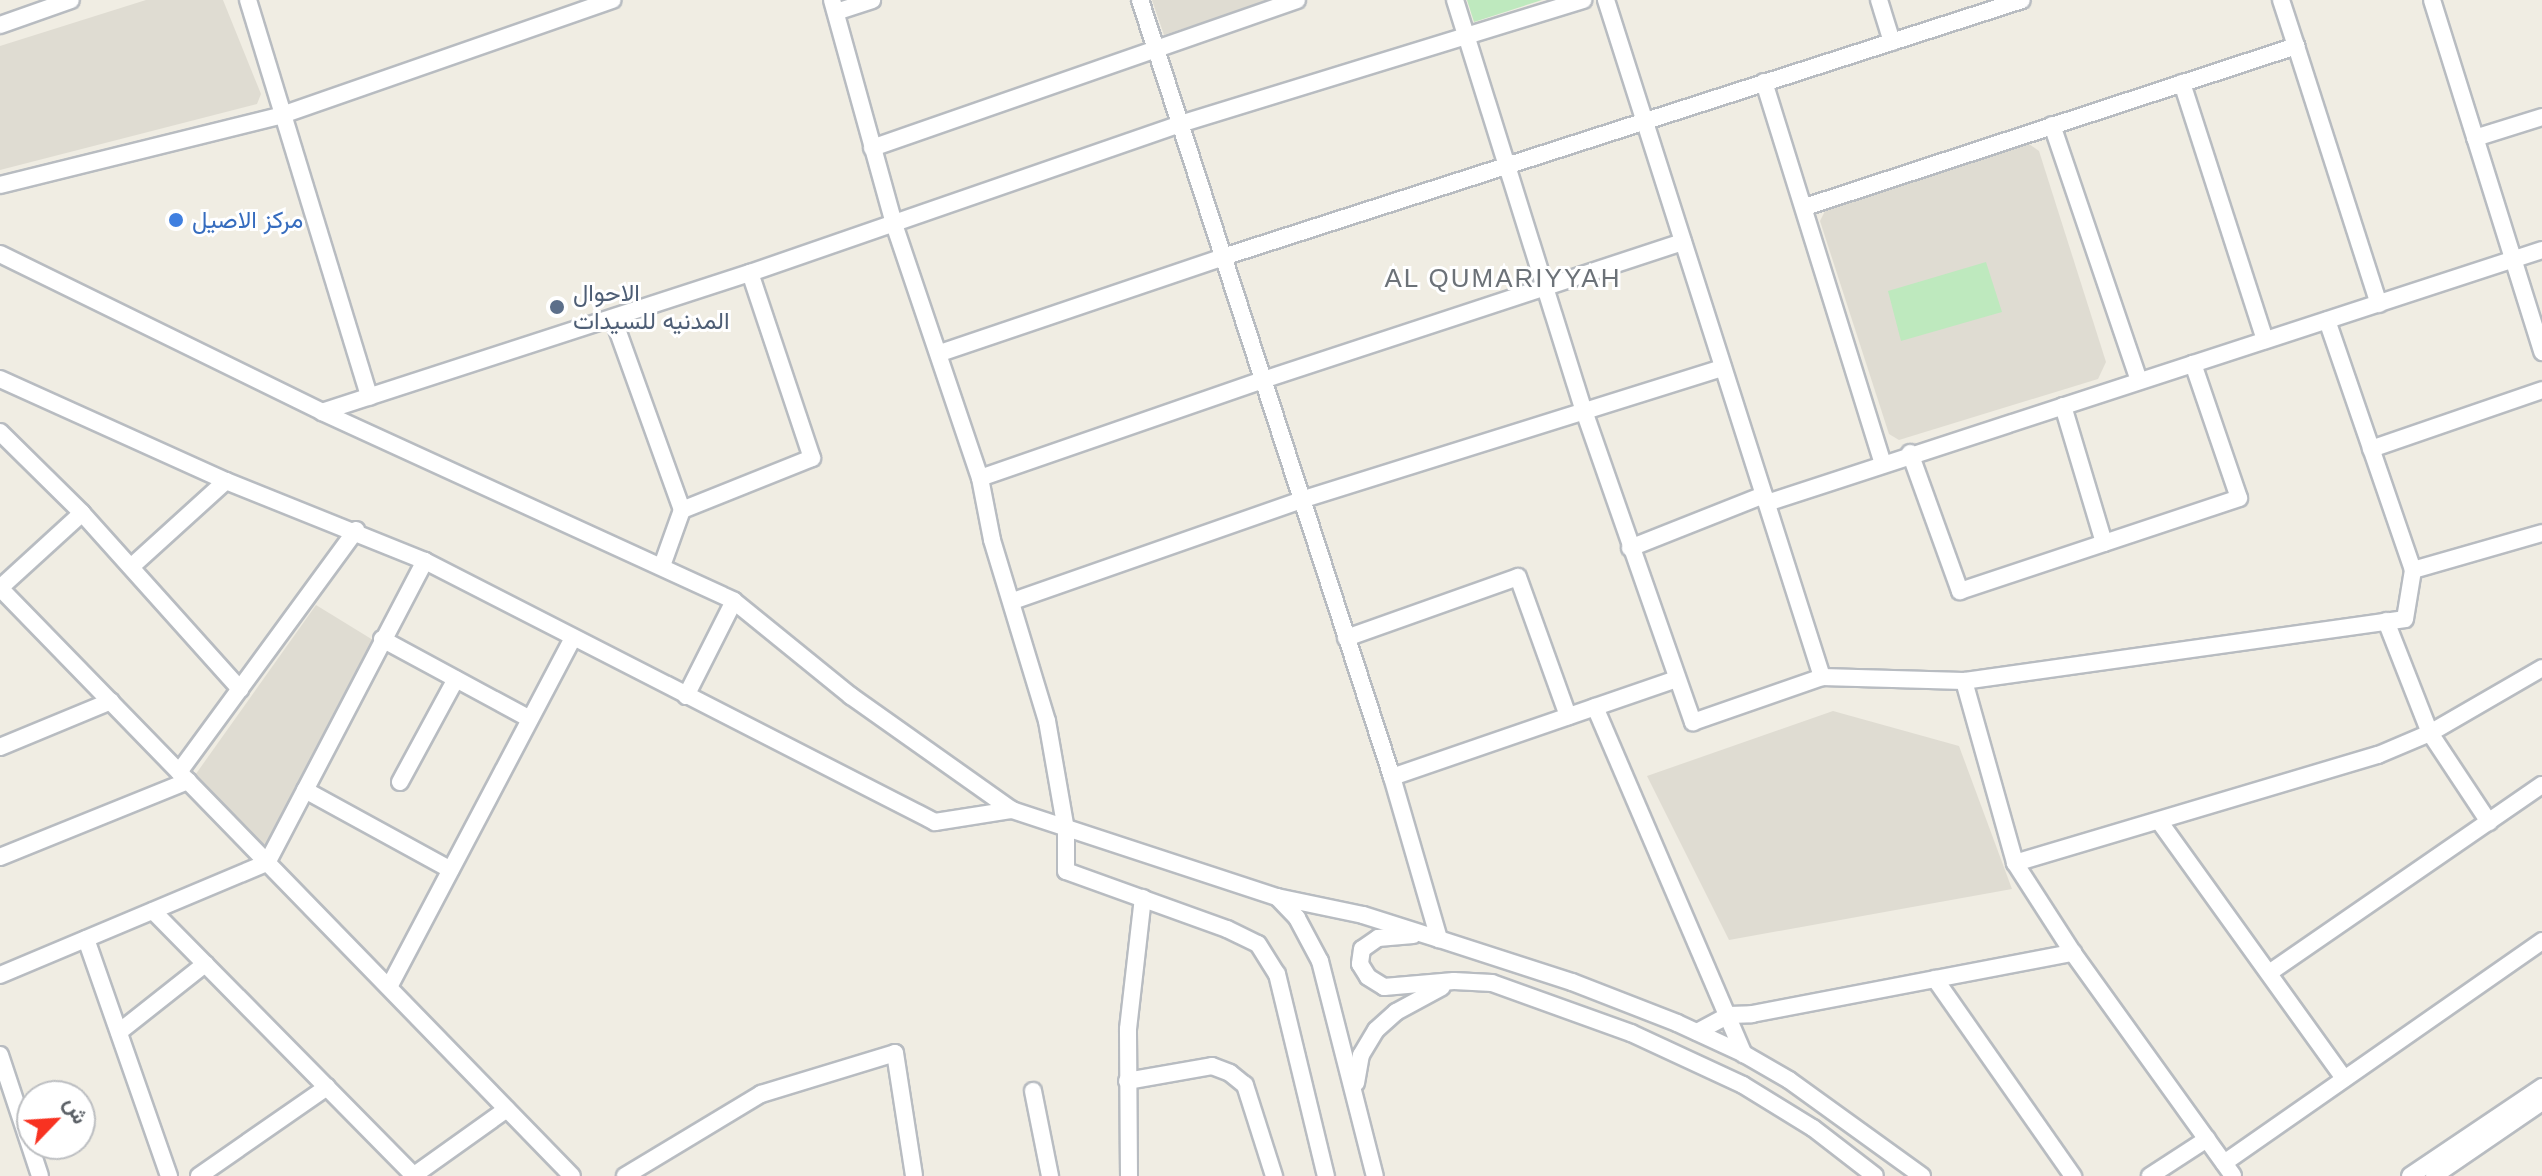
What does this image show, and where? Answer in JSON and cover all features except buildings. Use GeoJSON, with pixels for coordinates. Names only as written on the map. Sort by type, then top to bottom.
{"type":"FeatureCollection","features":[{"type":"Feature","properties":{"kind":"street"},"geometry":{"type":"LineString","coordinates":[[0,25],[71,0]]}},
{"type":"Feature","properties":{"kind":"street"},"geometry":{"type":"LineString","coordinates":[[248,0],[369,397]]}},
{"type":"Feature","properties":{"kind":"street"},"geometry":{"type":"LineString","coordinates":[[0,185],[282,115],[568,7],[613,0]]}},
{"type":"Feature","properties":{"kind":"street"},"geometry":{"type":"LineString","coordinates":[[872,0],[834,6],[894,224],[980,478],[992,540],[1047,721],[1066,830],[1066,871],[1227,929],[1258,944],[1277,974],[1326,1176]]}},
{"type":"Feature","properties":{"kind":"street"},"geometry":{"type":"LineString","coordinates":[[1140,0],[1392,777],[1439,939]]}},
{"type":"Feature","properties":{"kind":"street"},"geometry":{"type":"LineString","coordinates":[[872,148],[1297,0]]}},
{"type":"Feature","properties":{"kind":"street"},"geometry":{"type":"LineString","coordinates":[[1455,0],[1584,411],[1693,722],[1822,677],[1964,681],[2405,619],[2413,570],[2327,320]]}},
{"type":"Feature","properties":{"kind":"street"},"geometry":{"type":"LineString","coordinates":[[322,412],[750,273],[1180,124],[1465,33],[1583,0]]}},
{"type":"Feature","properties":{"kind":"street"},"geometry":{"type":"LineString","coordinates":[[1606,0],[1822,677]]}},
{"type":"Feature","properties":{"kind":"street"},"geometry":{"type":"LineString","coordinates":[[1879,0],[1892,42]]}},
{"type":"Feature","properties":{"kind":"street"},"geometry":{"type":"LineString","coordinates":[[2281,0],[2379,304]]}},
{"type":"Feature","properties":{"kind":"street"},"geometry":{"type":"LineString","coordinates":[[2432,0],[2542,352]]}},
{"type":"Feature","properties":{"kind":"street"},"geometry":{"type":"LineString","coordinates":[[940,353],[1223,257],[2017,1]]}},
{"type":"Feature","properties":{"kind":"street"},"geometry":{"type":"LineString","coordinates":[[1805,207],[2296,46]]}},
{"type":"Feature","properties":{"kind":"street"},"geometry":{"type":"LineString","coordinates":[[1764,82],[1883,464]]}},
{"type":"Feature","properties":{"kind":"street"},"geometry":{"type":"LineString","coordinates":[[2182,83],[2265,340]]}},
{"type":"Feature","properties":{"kind":"street"},"geometry":{"type":"LineString","coordinates":[[2475,138],[2542,117]]}},
{"type":"Feature","properties":{"kind":"street"},"geometry":{"type":"LineString","coordinates":[[2052,125],[2139,381]]}},
{"type":"Feature","properties":{"kind":"street"},"geometry":{"type":"LineString","coordinates":[[980,478],[1263,380],[1683,242]]}},
{"type":"Feature","properties":{"kind":"street"},"geometry":{"type":"LineString","coordinates":[[1630,548],[1765,499],[1883,464],[2542,250]]}},
{"type":"Feature","properties":{"kind":"street"},"geometry":{"type":"LineString","coordinates":[[0,254],[322,412],[734,601],[851,696],[1012,810],[1277,897],[1363,915],[1572,982],[1697,1032],[1789,1080],[1922,1176]]}},
{"type":"Feature","properties":{"kind":"street"},"geometry":{"type":"LineString","coordinates":[[682,510],[812,458],[750,273]]}},
{"type":"Feature","properties":{"kind":"street"},"geometry":{"type":"LineString","coordinates":[[613,318],[682,510],[662,566]]}},
{"type":"Feature","properties":{"kind":"street"},"geometry":{"type":"LineString","coordinates":[[1910,453],[1960,591],[2239,498],[2193,364]]}},
{"type":"Feature","properties":{"kind":"street"},"geometry":{"type":"LineString","coordinates":[[1013,601],[1301,500],[1723,368]]}},
{"type":"Feature","properties":{"kind":"street"},"geometry":{"type":"LineString","coordinates":[[0,379],[226,481],[356,530],[425,561],[935,822],[1012,810]]}},
{"type":"Feature","properties":{"kind":"street"},"geometry":{"type":"LineString","coordinates":[[2371,449],[2542,390]]}},
{"type":"Feature","properties":{"kind":"street"},"geometry":{"type":"LineString","coordinates":[[2063,406],[2104,543]]}},
{"type":"Feature","properties":{"kind":"street"},"geometry":{"type":"LineString","coordinates":[[0,432],[82,513],[240,689]]}},
{"type":"Feature","properties":{"kind":"street"},"geometry":{"type":"LineString","coordinates":[[131,567],[226,481]]}},
{"type":"Feature","properties":{"kind":"street"},"geometry":{"type":"LineString","coordinates":[[82,513],[0,588],[572,1176]]}},
{"type":"Feature","properties":{"kind":"street"},"geometry":{"type":"LineString","coordinates":[[0,857],[184,776],[240,689],[356,530]]}},
{"type":"Feature","properties":{"kind":"street"},"geometry":{"type":"LineString","coordinates":[[2413,570],[2542,533]]}},
{"type":"Feature","properties":{"kind":"street"},"geometry":{"type":"LineString","coordinates":[[0,975],[267,863],[425,561]]}},
{"type":"Feature","properties":{"kind":"street"},"geometry":{"type":"LineString","coordinates":[[1346,638],[1518,577],[1568,716]]}},
{"type":"Feature","properties":{"kind":"street"},"geometry":{"type":"LineString","coordinates":[[686,696],[734,601]]}},
{"type":"Feature","properties":{"kind":"street"},"geometry":{"type":"LineString","coordinates":[[2386,621],[2430,733],[2489,822]]}},
{"type":"Feature","properties":{"kind":"street"},"geometry":{"type":"LineString","coordinates":[[389,987],[573,638]]}},
{"type":"Feature","properties":{"kind":"street"},"geometry":{"type":"LineString","coordinates":[[382,639],[530,719]]}},
{"type":"Feature","properties":{"kind":"street"},"geometry":{"type":"LineString","coordinates":[[2015,863],[2378,755],[2430,733],[2542,668]]}},
{"type":"Feature","properties":{"kind":"street"},"geometry":{"type":"LineString","coordinates":[[400,782],[456,679]]}},
{"type":"Feature","properties":{"kind":"street"},"geometry":{"type":"LineString","coordinates":[[1392,777],[1677,679]]}},
{"type":"Feature","properties":{"kind":"street"},"geometry":{"type":"LineString","coordinates":[[1964,681],[2015,863],[2073,953],[2228,1170],[2344,1078],[2542,941]]}},
{"type":"Feature","properties":{"kind":"street"},"geometry":{"type":"LineString","coordinates":[[3,741],[111,701]]}},
{"type":"Feature","properties":{"kind":"street"},"geometry":{"type":"LineString","coordinates":[[1595,707],[1744,1054]]}},
{"type":"Feature","properties":{"kind":"street"},"geometry":{"type":"LineString","coordinates":[[2269,973],[2542,785]]}},
{"type":"Feature","properties":{"kind":"street"},"geometry":{"type":"LineString","coordinates":[[305,790],[451,870]]}},
{"type":"Feature","properties":{"kind":"street"},"geometry":{"type":"LineString","coordinates":[[2159,821],[2344,1078]]}},
{"type":"Feature","properties":{"kind":"street"},"geometry":{"type":"LineString","coordinates":[[1277,897],[1297,918],[1320,961],[1375,1176]]}},
{"type":"Feature","properties":{"kind":"street"},"geometry":{"type":"LineString","coordinates":[[1129,1176],[1128,1029],[1143,898]]}},
{"type":"Feature","properties":{"kind":"street"},"geometry":{"type":"LineString","coordinates":[[153,911],[414,1176],[507,1109]]}},
{"type":"Feature","properties":{"kind":"street"},"geometry":{"type":"LineString","coordinates":[[1439,939],[1405,934],[1378,938],[1362,949],[1360,964],[1368,977],[1384,987],[1454,981],[1492,983],[1631,1033],[1743,1085],[1813,1128],[1875,1176]]}},
{"type":"Feature","properties":{"kind":"street"},"geometry":{"type":"LineString","coordinates":[[86,939],[169,1176]]}},
{"type":"Feature","properties":{"kind":"street"},"geometry":{"type":"LineString","coordinates":[[1697,1032],[1729,1015],[1752,1014],[2073,953]]}},
{"type":"Feature","properties":{"kind":"street"},"geometry":{"type":"LineString","coordinates":[[119,1032],[205,964]]}},
{"type":"Feature","properties":{"kind":"street"},"geometry":{"type":"LineString","coordinates":[[1935,979],[2073,1176]]}},
{"type":"Feature","properties":{"kind":"street"},"geometry":{"type":"LineString","coordinates":[[1355,1093],[1361,1055],[1376,1030],[1396,1012],[1454,981]]}},
{"type":"Feature","properties":{"kind":"street"},"geometry":{"type":"LineString","coordinates":[[625,1176],[642,1171],[761,1094],[895,1053],[914,1176]]}},
{"type":"Feature","properties":{"kind":"street"},"geometry":{"type":"LineString","coordinates":[[0,1055],[40,1176]]}},
{"type":"Feature","properties":{"kind":"street"},"geometry":{"type":"LineString","coordinates":[[1127,1081],[1212,1066],[1230,1073],[1245,1085],[1274,1176]]}},
{"type":"Feature","properties":{"kind":"street"},"geometry":{"type":"LineString","coordinates":[[199,1176],[327,1087]]}},
{"type":"Feature","properties":{"kind":"street"},"geometry":{"type":"LineString","coordinates":[[2410,1176],[2542,1087]]}},
{"type":"Feature","properties":{"kind":"street"},"geometry":{"type":"LineString","coordinates":[[1033,1091],[1050,1176]]}},
{"type":"Feature","properties":{"kind":"street"},"geometry":{"type":"LineString","coordinates":[[2434,1176],[2542,1102]]}},
{"type":"Feature","properties":{"kind":"street"},"geometry":{"type":"LineString","coordinates":[[2150,1176],[2207,1139]]}},
{"type":"Feature","properties":{"kind":"shaded area"},"geometry":{"type":"Polygon","coordinates":[[[146,0],[223,0],[261,94],[257,104],[0,170],[0,46],[146,0]]]}},
{"type":"Feature","properties":{"kind":"shaded area"},"geometry":{"type":"Polygon","coordinates":[[[1152,0],[1271,0],[1164,35],[1152,0]]]}},
{"type":"Feature","properties":{"kind":"shaded area"},"geometry":{"type":"Polygon","coordinates":[[[2029,144],[2039,151],[2106,362],[2098,379],[1899,440],[1889,434],[1820,221],[1826,209],[2029,144]]]}},
{"type":"Feature","properties":{"kind":"shaded area"},"geometry":{"type":"Polygon","coordinates":[[[316,605],[373,640],[266,850],[193,778],[316,605]]]}},
{"type":"Feature","properties":{"kind":"shaded area"},"geometry":{"type":"Polygon","coordinates":[[[1833,711],[1959,746],[2012,889],[1729,940],[1647,776],[1833,711]]]}},
{"type":"Feature","properties":{"kind":"green space"},"geometry":{"type":"Polygon","coordinates":[[[1467,0],[1542,0],[1474,22],[1467,0]]]}},
{"type":"Feature","properties":{"kind":"green space"},"geometry":{"type":"Polygon","coordinates":[[[1986,262],[2002,312],[1901,341],[1888,291],[1986,262]]]}},
{"type":"Feature","properties":{"kind":"place","name":"مركز الاصيل"},"geometry":{"type":"Point","coordinates":[176,220]}},
{"type":"Feature","properties":{"kind":"place","name":"الاحوال المدنيه للسيدات"},"geometry":{"type":"Point","coordinates":[557,307]}},
{"type":"Feature","properties":{"kind":"district","name":"AL QUMARIYYAH"},"geometry":{"type":"Point","coordinates":[1503,279]}}]}
